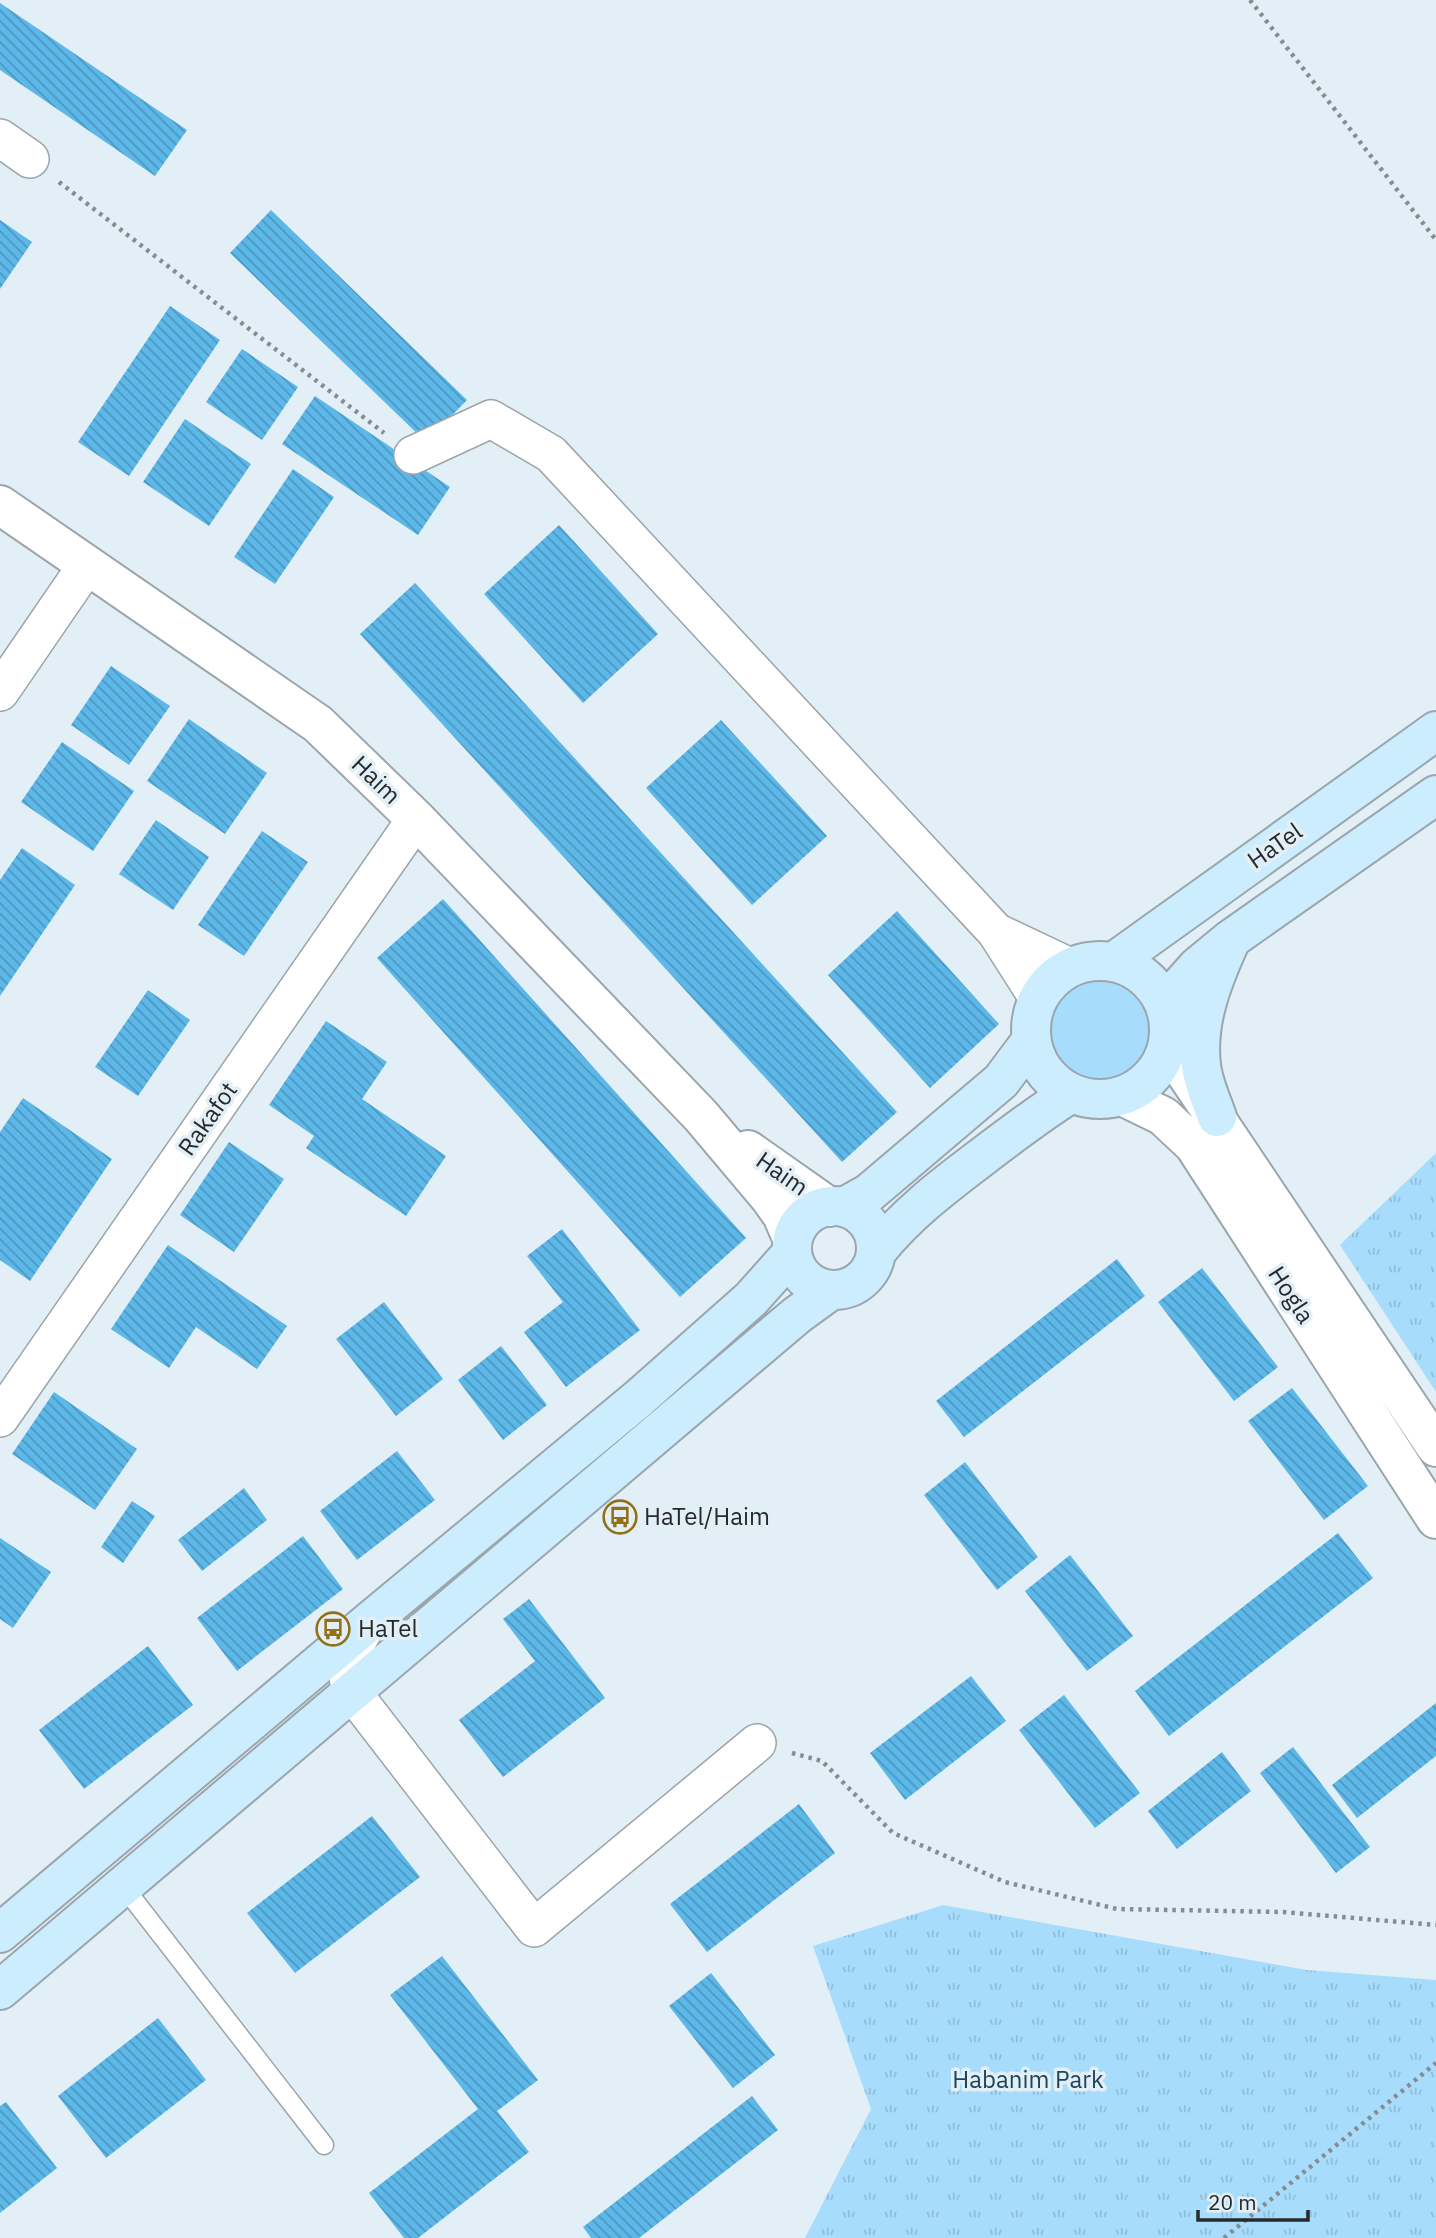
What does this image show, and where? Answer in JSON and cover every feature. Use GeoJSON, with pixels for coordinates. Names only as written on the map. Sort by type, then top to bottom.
{"type":"FeatureCollection","features":[{"type":"Feature","properties":{"kind":"main road","name":"HaTel"},"geometry":{"type":"LineString","coordinates":[[1115,961],[1436,731]]}},
{"type":"Feature","properties":{"kind":"main road","name":"HaTel"},"geometry":{"type":"LineString","coordinates":[[1164,1003],[1197,967],[1231,939],[1436,795]]}},
{"type":"Feature","properties":{"kind":"main road"},"geometry":{"type":"LineString","coordinates":[[1217,1117],[1201,1065],[1201,1034],[1214,977],[1231,939]]}},
{"type":"Feature","properties":{"kind":"main road"},"geometry":{"type":"LineString","coordinates":[[1092,961],[1115,961],[1135,969],[1153,984],[1164,1003],[1169,1024],[1168,1046],[1160,1067],[1143,1085],[1122,1096],[1105,1100],[1087,1099],[1070,1094],[1044,1072],[1035,1058],[1031,1041],[1031,1018],[1038,998],[1052,980],[1070,967],[1092,961]]}},
{"type":"Feature","properties":{"kind":"main road"},"geometry":{"type":"LineString","coordinates":[[0,1933],[638,1399],[751,1299],[792,1246],[798,1225],[808,1214],[836,1207],[869,1193],[1001,1081],[1031,1041]]}},
{"type":"Feature","properties":{"kind":"main road"},"geometry":{"type":"LineString","coordinates":[[877,1251],[896,1227],[925,1200],[1034,1117],[1070,1094]]}},
{"type":"Feature","properties":{"kind":"main road"},"geometry":{"type":"LineString","coordinates":[[792,1246],[795,1267],[804,1279],[816,1287],[830,1291],[856,1285],[874,1265],[876,1237],[870,1224],[861,1215],[836,1207]]}},
{"type":"Feature","properties":{"kind":"main road"},"geometry":{"type":"LineString","coordinates":[[0,1990],[797,1315],[830,1291]]}},
{"type":"Feature","properties":{"kind":"street"},"geometry":{"type":"LineString","coordinates":[[0,138],[30,159]]}},
{"type":"Feature","properties":{"kind":"street"},"geometry":{"type":"LineString","coordinates":[[413,455],[491,419],[551,454],[996,932],[1038,998]]}},
{"type":"Feature","properties":{"kind":"street","name":"Haim"},"geometry":{"type":"LineString","coordinates":[[0,505],[318,724],[416,819],[701,1116],[782,1215],[792,1246]]}},
{"type":"Feature","properties":{"kind":"street"},"geometry":{"type":"LineString","coordinates":[[0,692],[87,565]]}},
{"type":"Feature","properties":{"kind":"street","name":"Rakafot"},"geometry":{"type":"LineString","coordinates":[[3,1408],[416,819]]}},
{"type":"Feature","properties":{"kind":"street"},"geometry":{"type":"LineString","coordinates":[[996,932],[1070,967]]}},
{"type":"Feature","properties":{"kind":"street","name":"Hogla"},"geometry":{"type":"LineString","coordinates":[[1168,1046],[1436,1447]]}},
{"type":"Feature","properties":{"kind":"street","name":"Hogla"},"geometry":{"type":"LineString","coordinates":[[1122,1096],[1163,1116],[1194,1145],[1436,1520]]}},
{"type":"Feature","properties":{"kind":"street","name":"Haim"},"geometry":{"type":"LineString","coordinates":[[701,1116],[836,1207]]}},
{"type":"Feature","properties":{"kind":"street"},"geometry":{"type":"LineString","coordinates":[[370,1621],[351,1652],[347,1681],[352,1692],[534,1928],[757,1743]]}},
{"type":"Feature","properties":{"kind":"lane"},"geometry":{"type":"LineString","coordinates":[[123,1886],[324,2145]]}},
{"type":"Feature","properties":{"kind":"path"},"geometry":{"type":"LineString","coordinates":[[1250,0],[1436,240]]}},
{"type":"Feature","properties":{"kind":"path"},"geometry":{"type":"LineString","coordinates":[[30,159],[413,455]]}},
{"type":"Feature","properties":{"kind":"path"},"geometry":{"type":"LineString","coordinates":[[757,1743],[822,1761],[893,1833],[1005,1882],[1117,1909],[1283,1912],[1436,1925]]}},
{"type":"Feature","properties":{"kind":"path"},"geometry":{"type":"LineString","coordinates":[[1224,2238],[1436,2063]]}},
{"type":"Feature","properties":{"kind":"green space"},"geometry":{"type":"Polygon","coordinates":[[[1100,982],[1127,990],[1141,1004],[1149,1031],[1141,1058],[1127,1072],[1100,1080],[1073,1072],[1059,1058],[1051,1031],[1059,1004],[1073,990],[1100,982]]]}},
{"type":"Feature","properties":{"kind":"green space"},"geometry":{"type":"Polygon","coordinates":[[[1436,1153],[1436,1392],[1340,1245],[1436,1153]]]}},
{"type":"Feature","properties":{"kind":"green space","name":"Habanim Park"},"geometry":{"type":"Polygon","coordinates":[[[943,1905],[1307,1970],[1436,1980],[1436,2238],[805,2238],[871,2109],[813,1946],[943,1905]]]}},
{"type":"Feature","properties":{"kind":"building"},"geometry":{"type":"Polygon","coordinates":[[[0,3],[187,130],[155,176],[0,70],[0,3]]]}},
{"type":"Feature","properties":{"kind":"building"},"geometry":{"type":"Polygon","coordinates":[[[271,210],[467,400],[426,442],[230,253],[271,210]]]}},
{"type":"Feature","properties":{"kind":"building"},"geometry":{"type":"Polygon","coordinates":[[[0,220],[32,242],[0,289],[0,220]]]}},
{"type":"Feature","properties":{"kind":"building"},"geometry":{"type":"Polygon","coordinates":[[[170,306],[220,340],[129,476],[78,442],[170,306]]]}},
{"type":"Feature","properties":{"kind":"building"},"geometry":{"type":"Polygon","coordinates":[[[242,349],[298,387],[262,440],[206,402],[242,349]]]}},
{"type":"Feature","properties":{"kind":"building"},"geometry":{"type":"Polygon","coordinates":[[[315,396],[450,487],[418,535],[282,444],[315,396]]]}},
{"type":"Feature","properties":{"kind":"building"},"geometry":{"type":"Polygon","coordinates":[[[185,419],[251,464],[209,526],[143,482],[185,419]]]}},
{"type":"Feature","properties":{"kind":"building"},"geometry":{"type":"Polygon","coordinates":[[[293,469],[334,497],[275,584],[234,557],[293,469]]]}},
{"type":"Feature","properties":{"kind":"building"},"geometry":{"type":"Polygon","coordinates":[[[559,525],[658,634],[583,703],[484,594],[559,525]]]}},
{"type":"Feature","properties":{"kind":"building"},"geometry":{"type":"Polygon","coordinates":[[[415,583],[897,1112],[842,1162],[360,634],[415,583]]]}},
{"type":"Feature","properties":{"kind":"building"},"geometry":{"type":"Polygon","coordinates":[[[111,666],[170,706],[129,765],[71,725],[111,666]]]}},
{"type":"Feature","properties":{"kind":"building"},"geometry":{"type":"Polygon","coordinates":[[[189,719],[267,773],[225,834],[147,781],[189,719]]]}},
{"type":"Feature","properties":{"kind":"building"},"geometry":{"type":"Polygon","coordinates":[[[721,720],[827,836],[752,905],[646,788],[721,720]]]}},
{"type":"Feature","properties":{"kind":"building"},"geometry":{"type":"Polygon","coordinates":[[[62,742],[134,791],[93,851],[21,802],[62,742]]]}},
{"type":"Feature","properties":{"kind":"building"},"geometry":{"type":"Polygon","coordinates":[[[156,820],[209,857],[173,910],[119,874],[156,820]]]}},
{"type":"Feature","properties":{"kind":"building"},"geometry":{"type":"Polygon","coordinates":[[[262,831],[308,862],[244,956],[198,925],[262,831]]]}},
{"type":"Feature","properties":{"kind":"building"},"geometry":{"type":"Polygon","coordinates":[[[22,848],[75,885],[0,996],[0,880],[22,848]]]}},
{"type":"Feature","properties":{"kind":"building"},"geometry":{"type":"Polygon","coordinates":[[[443,899],[746,1238],[680,1297],[377,958],[443,899]]]}},
{"type":"Feature","properties":{"kind":"building"},"geometry":{"type":"Polygon","coordinates":[[[897,911],[999,1024],[930,1088],[828,975],[897,911]]]}},
{"type":"Feature","properties":{"kind":"building"},"geometry":{"type":"Polygon","coordinates":[[[148,990],[190,1020],[138,1096],[95,1067],[148,990]]]}},
{"type":"Feature","properties":{"kind":"building"},"geometry":{"type":"Polygon","coordinates":[[[326,1021],[387,1062],[362,1099],[446,1156],[406,1216],[306,1148],[314,1136],[269,1105],[326,1021]]]}},
{"type":"Feature","properties":{"kind":"building"},"geometry":{"type":"Polygon","coordinates":[[[23,1098],[112,1159],[30,1281],[0,1260],[0,1132],[23,1098]]]}},
{"type":"Feature","properties":{"kind":"building"},"geometry":{"type":"Polygon","coordinates":[[[229,1142],[284,1179],[234,1252],[180,1215],[229,1142]]]}},
{"type":"Feature","properties":{"kind":"building"},"geometry":{"type":"Polygon","coordinates":[[[562,1229],[640,1330],[566,1387],[524,1332],[563,1302],[527,1256],[562,1229]]]}},
{"type":"Feature","properties":{"kind":"building"},"geometry":{"type":"Polygon","coordinates":[[[168,1245],[287,1326],[257,1369],[196,1327],[169,1368],[111,1329],[168,1245]]]}},
{"type":"Feature","properties":{"kind":"building"},"geometry":{"type":"Polygon","coordinates":[[[1117,1259],[1145,1296],[964,1437],[936,1401],[1117,1259]]]}},
{"type":"Feature","properties":{"kind":"building"},"geometry":{"type":"Polygon","coordinates":[[[1202,1268],[1278,1367],[1234,1401],[1158,1302],[1202,1268]]]}},
{"type":"Feature","properties":{"kind":"building"},"geometry":{"type":"Polygon","coordinates":[[[384,1302],[443,1379],[396,1416],[336,1339],[384,1302]]]}},
{"type":"Feature","properties":{"kind":"building"},"geometry":{"type":"Polygon","coordinates":[[[501,1346],[547,1405],[503,1440],[458,1380],[501,1346]]]}},
{"type":"Feature","properties":{"kind":"building"},"geometry":{"type":"Polygon","coordinates":[[[1292,1388],[1368,1486],[1324,1520],[1248,1421],[1292,1388]]]}},
{"type":"Feature","properties":{"kind":"building"},"geometry":{"type":"Polygon","coordinates":[[[54,1392],[137,1449],[95,1510],[12,1454],[54,1392]]]}},
{"type":"Feature","properties":{"kind":"building"},"geometry":{"type":"Polygon","coordinates":[[[397,1451],[435,1500],[357,1560],[320,1511],[397,1451]]]}},
{"type":"Feature","properties":{"kind":"building"},"geometry":{"type":"Polygon","coordinates":[[[965,1462],[1038,1557],[997,1590],[924,1495],[965,1462]]]}},
{"type":"Feature","properties":{"kind":"building"},"geometry":{"type":"Polygon","coordinates":[[[244,1488],[267,1520],[202,1571],[178,1540],[244,1488]]]}},
{"type":"Feature","properties":{"kind":"building"},"geometry":{"type":"Polygon","coordinates":[[[132,1501],[155,1516],[123,1563],[101,1547],[132,1501]]]}},
{"type":"Feature","properties":{"kind":"building"},"geometry":{"type":"Polygon","coordinates":[[[1338,1533],[1373,1578],[1169,1736],[1135,1691],[1338,1533]]]}},
{"type":"Feature","properties":{"kind":"building"},"geometry":{"type":"Polygon","coordinates":[[[303,1536],[343,1589],[237,1671],[197,1618],[303,1536]]]}},
{"type":"Feature","properties":{"kind":"building"},"geometry":{"type":"Polygon","coordinates":[[[0,1538],[51,1572],[13,1628],[0,1619],[0,1538]]]}},
{"type":"Feature","properties":{"kind":"building"},"geometry":{"type":"Polygon","coordinates":[[[1070,1555],[1133,1636],[1087,1671],[1025,1591],[1070,1555]]]}},
{"type":"Feature","properties":{"kind":"building"},"geometry":{"type":"Polygon","coordinates":[[[529,1599],[605,1698],[503,1777],[459,1720],[535,1661],[503,1619],[529,1599]]]}},
{"type":"Feature","properties":{"kind":"building"},"geometry":{"type":"Polygon","coordinates":[[[148,1646],[193,1705],[84,1789],[39,1730],[148,1646]]]}},
{"type":"Feature","properties":{"kind":"building"},"geometry":{"type":"Polygon","coordinates":[[[971,1676],[1006,1721],[905,1800],[870,1753],[971,1676]]]}},
{"type":"Feature","properties":{"kind":"building"},"geometry":{"type":"Polygon","coordinates":[[[1064,1695],[1140,1793],[1095,1828],[1019,1730],[1064,1695]]]}},
{"type":"Feature","properties":{"kind":"building"},"geometry":{"type":"Polygon","coordinates":[[[1436,1703],[1436,1756],[1357,1818],[1332,1785],[1436,1703]]]}},
{"type":"Feature","properties":{"kind":"building"},"geometry":{"type":"Polygon","coordinates":[[[1293,1747],[1370,1847],[1336,1873],[1260,1773],[1293,1747]]]}},
{"type":"Feature","properties":{"kind":"building"},"geometry":{"type":"Polygon","coordinates":[[[1222,1752],[1251,1791],[1177,1849],[1148,1811],[1222,1752]]]}},
{"type":"Feature","properties":{"kind":"building"},"geometry":{"type":"Polygon","coordinates":[[[799,1804],[835,1853],[707,1952],[670,1904],[799,1804]]]}},
{"type":"Feature","properties":{"kind":"building"},"geometry":{"type":"Polygon","coordinates":[[[372,1816],[420,1877],[295,1973],[247,1913],[372,1816]]]}},
{"type":"Feature","properties":{"kind":"building"},"geometry":{"type":"Polygon","coordinates":[[[442,1956],[538,2080],[497,2111],[529,2152],[418,2238],[404,2238],[369,2193],[478,2109],[390,1995],[442,1956]]]}},
{"type":"Feature","properties":{"kind":"building"},"geometry":{"type":"Polygon","coordinates":[[[711,1973],[775,2055],[733,2088],[669,2006],[711,1973]]]}},
{"type":"Feature","properties":{"kind":"building"},"geometry":{"type":"Polygon","coordinates":[[[158,2018],[206,2080],[106,2158],[58,2096],[158,2018]]]}},
{"type":"Feature","properties":{"kind":"building"},"geometry":{"type":"Polygon","coordinates":[[[752,2096],[778,2130],[639,2238],[591,2238],[583,2227],[752,2096]]]}},
{"type":"Feature","properties":{"kind":"building"},"geometry":{"type":"Polygon","coordinates":[[[6,2102],[57,2168],[0,2213],[0,2106],[6,2102]]]}},
{"type":"Feature","properties":{"kind":"place","name":"HaTel/Haim"},"geometry":{"type":"Point","coordinates":[620,1517]}},
{"type":"Feature","properties":{"kind":"place","name":"HaTel"},"geometry":{"type":"Point","coordinates":[333,1629]}}]}
